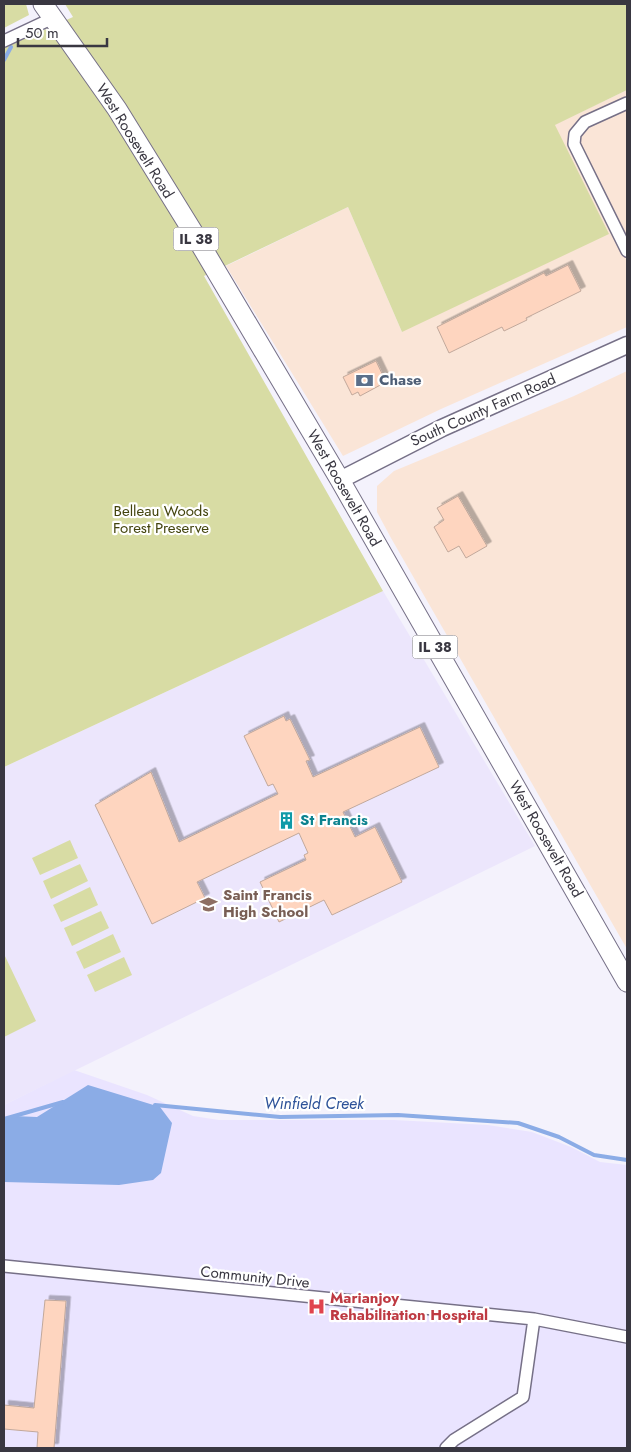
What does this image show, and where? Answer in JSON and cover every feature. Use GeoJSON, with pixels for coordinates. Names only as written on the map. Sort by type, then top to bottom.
{"type":"FeatureCollection","features":[{"type":"Feature","properties":{"kind":"main road","name":"West Roosevelt Road"},"geometry":{"type":"LineString","coordinates":[[48,11],[118,109],[340,480],[627,982]]}},
{"type":"Feature","properties":{"kind":"main road","name":"South County Farm Road"},"geometry":{"type":"LineString","coordinates":[[340,480],[433,432],[627,345]]}},
{"type":"Feature","properties":{"kind":"street"},"geometry":{"type":"LineString","coordinates":[[4,41],[48,11]]}},
{"type":"Feature","properties":{"kind":"street"},"geometry":{"type":"LineString","coordinates":[[627,103],[585,122],[575,134],[574,144],[627,251]]}},
{"type":"Feature","properties":{"kind":"street","name":"Community Drive"},"geometry":{"type":"LineString","coordinates":[[4,1266],[534,1319],[627,1337]]}},
{"type":"Feature","properties":{"kind":"street"},"geometry":{"type":"LineString","coordinates":[[446,1448],[454,1440],[523,1397],[534,1319]]}},
{"type":"Feature","properties":{"kind":"shaded area"},"geometry":{"type":"Polygon","coordinates":[[[627,90],[627,327],[441,409],[343,456],[226,266],[348,207],[402,332],[554,125],[627,90]]]}},
{"type":"Feature","properties":{"kind":"shaded area"},"geometry":{"type":"Polygon","coordinates":[[[627,371],[627,949],[391,538],[377,512],[377,486],[394,471],[574,396],[627,371]]]}},
{"type":"Feature","properties":{"kind":"shaded area","name":"Saint Francis High School"},"geometry":{"type":"Polygon","coordinates":[[[383,591],[535,846],[4,1105],[4,767],[383,591]]]}},
{"type":"Feature","properties":{"kind":"shaded area","name":"Marianjoy Rehabilitation Hospital"},"geometry":{"type":"Polygon","coordinates":[[[74,1070],[147,1095],[193,1116],[219,1120],[394,1120],[488,1125],[532,1132],[571,1147],[600,1162],[627,1165],[627,1448],[4,1448],[4,1105],[74,1070]]]}},
{"type":"Feature","properties":{"kind":"green space"},"geometry":{"type":"Polygon","coordinates":[[[4,4],[26,4],[29,15],[4,28],[4,4]]]}},
{"type":"Feature","properties":{"kind":"green space","name":"Belleau Woods Forest Preserve"},"geometry":{"type":"Polygon","coordinates":[[[65,4],[627,4],[627,90],[555,125],[609,234],[402,332],[348,207],[204,276],[383,591],[4,767],[4,48],[73,17],[65,4]]]}},
{"type":"Feature","properties":{"kind":"green space"},"geometry":{"type":"Polygon","coordinates":[[[70,840],[78,858],[40,875],[32,858],[70,840]]]}},
{"type":"Feature","properties":{"kind":"green space"},"geometry":{"type":"Polygon","coordinates":[[[80,864],[88,881],[51,899],[43,881],[80,864]]]}},
{"type":"Feature","properties":{"kind":"green space"},"geometry":{"type":"Polygon","coordinates":[[[90,887],[98,905],[61,922],[53,905],[90,887]]]}},
{"type":"Feature","properties":{"kind":"green space"},"geometry":{"type":"Polygon","coordinates":[[[101,911],[109,928],[72,946],[64,928],[101,911]]]}},
{"type":"Feature","properties":{"kind":"green space"},"geometry":{"type":"Polygon","coordinates":[[[113,934],[121,952],[84,969],[76,952],[113,934]]]}},
{"type":"Feature","properties":{"kind":"green space"},"geometry":{"type":"Polygon","coordinates":[[[4,954],[36,1021],[4,1037],[4,954]]]}},
{"type":"Feature","properties":{"kind":"green space"},"geometry":{"type":"Polygon","coordinates":[[[124,957],[132,975],[95,992],[87,975],[124,957]]]}},
{"type":"Feature","properties":{"kind":"water"},"geometry":{"type":"Polygon","coordinates":[[[88,1085],[160,1107],[172,1123],[161,1173],[153,1180],[119,1185],[4,1182],[4,1119],[14,1116],[37,1117],[88,1085]]]}},
{"type":"Feature","properties":{"kind":"building"},"geometry":{"type":"Polygon","coordinates":[[[568,265],[581,291],[504,331],[502,327],[449,353],[437,327],[544,273],[546,276],[568,265]]]}},
{"type":"Feature","properties":{"kind":"building","name":"Chase"},"geometry":{"type":"Polygon","coordinates":[[[376,361],[386,382],[360,396],[358,392],[352,395],[343,377],[376,361]]]}},
{"type":"Feature","properties":{"kind":"building"},"geometry":{"type":"Polygon","coordinates":[[[458,496],[487,546],[466,558],[459,546],[448,552],[434,527],[444,520],[437,508],[458,496]]]}},
{"type":"Feature","properties":{"kind":"building","name":"St Francis"},"geometry":{"type":"Polygon","coordinates":[[[284,716],[286,721],[290,719],[310,760],[306,761],[313,777],[420,727],[439,767],[343,812],[355,837],[375,827],[402,882],[332,915],[324,900],[279,922],[260,882],[306,860],[304,855],[308,853],[299,833],[197,882],[205,898],[152,924],[95,805],[151,772],[179,842],[278,794],[273,784],[268,786],[244,736],[284,716]]]}},
{"type":"Feature","properties":{"kind":"building"},"geometry":{"type":"Polygon","coordinates":[[[45,1300],[66,1301],[54,1448],[37,1448],[38,1432],[4,1429],[4,1405],[34,1408],[45,1300]]]}},
{"type":"Feature","properties":{"kind":"waterway","name":"Winfield Creek"},"geometry":{"type":"LineString","coordinates":[[4,60],[11,47]]}},
{"type":"Feature","properties":{"kind":"waterway","name":"Winfield Creek"},"geometry":{"type":"LineString","coordinates":[[4,1119],[63,1102]]}},
{"type":"Feature","properties":{"kind":"waterway","name":"Winfield Creek"},"geometry":{"type":"LineString","coordinates":[[155,1105],[280,1117],[398,1115],[518,1123],[559,1137],[594,1155],[627,1160]]}},
{"type":"Feature","properties":{"kind":"place","name":"Chase"},"geometry":{"type":"Point","coordinates":[365,380]}},
{"type":"Feature","properties":{"kind":"place","name":"St Francis"},"geometry":{"type":"Point","coordinates":[286,820]}},
{"type":"Feature","properties":{"kind":"place","name":"Saint Francis High School"},"geometry":{"type":"Point","coordinates":[209,904]}},
{"type":"Feature","properties":{"kind":"place","name":"Marianjoy Rehabilitation Hospital"},"geometry":{"type":"Point","coordinates":[316,1307]}}]}
